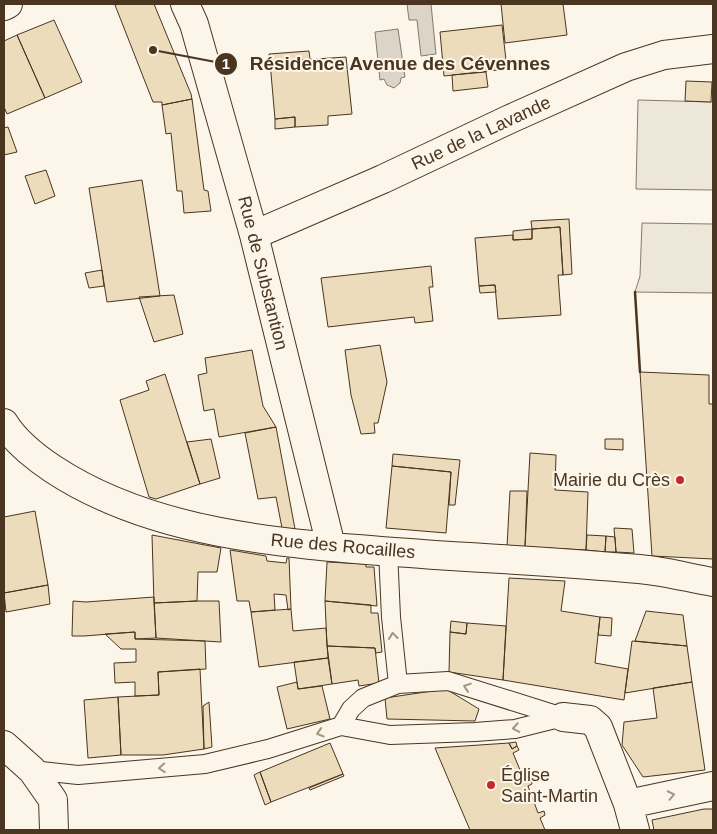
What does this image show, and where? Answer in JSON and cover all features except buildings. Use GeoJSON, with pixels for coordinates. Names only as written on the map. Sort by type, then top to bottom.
{"type":"FeatureCollection","features":[{"type":"Feature","properties":{"kind":"street"},"geometry":{"type":"LineString","coordinates":[[4,6],[8,4]]}},
{"type":"Feature","properties":{"kind":"street","name":"Rue de Substantion"},"geometry":{"type":"LineString","coordinates":[[185,4],[194,24],[254,235],[331,546]]}},
{"type":"Feature","properties":{"kind":"street","name":"Rue de la Lavande"},"geometry":{"type":"LineString","coordinates":[[254,235],[383,179],[626,67],[664,55],[713,49]]}},
{"type":"Feature","properties":{"kind":"street","name":"Rue des Rocailles"},"geometry":{"type":"LineString","coordinates":[[4,423],[10,433],[42,461],[73,482],[112,500],[157,516],[207,529],[293,543],[642,569],[713,582]]}},
{"type":"Feature","properties":{"kind":"street"},"geometry":{"type":"LineString","coordinates":[[563,717],[590,720],[598,727],[628,804],[635,830]]}},
{"type":"Feature","properties":{"kind":"street"},"geometry":{"type":"LineString","coordinates":[[4,745],[32,770],[53,800],[54,830]]}},
{"type":"Feature","properties":{"kind":"street"},"geometry":{"type":"LineString","coordinates":[[628,804],[713,786]]}},
{"type":"Feature","properties":{"kind":"lane"},"geometry":{"type":"LineString","coordinates":[[388,551],[391,618],[398,684]]}},
{"type":"Feature","properties":{"kind":"lane"},"geometry":{"type":"LineString","coordinates":[[340,726],[351,709],[363,698],[398,684],[448,681],[563,717]]}},
{"type":"Feature","properties":{"kind":"lane"},"geometry":{"type":"LineString","coordinates":[[32,770],[78,775],[205,764],[268,749],[340,726],[390,735],[475,732],[515,729],[563,717]]}},
{"type":"Feature","properties":{"kind":"shaded area"},"geometry":{"type":"Polygon","coordinates":[[[407,4],[431,4],[436,54],[421,56],[417,20],[409,20],[407,4]]]}},
{"type":"Feature","properties":{"kind":"shaded area"},"geometry":{"type":"Polygon","coordinates":[[[398,29],[405,77],[401,78],[400,83],[394,88],[387,85],[384,79],[380,80],[375,32],[398,29]]]}},
{"type":"Feature","properties":{"kind":"shaded area"},"geometry":{"type":"Polygon","coordinates":[[[638,100],[713,102],[713,190],[636,189],[638,100]]]}},
{"type":"Feature","properties":{"kind":"shaded area"},"geometry":{"type":"Polygon","coordinates":[[[642,223],[713,224],[713,293],[635,292],[640,276],[642,223]]]}},
{"type":"Feature","properties":{"kind":"wall"},"geometry":{"type":"LineString","coordinates":[[635,292],[640,372]]}},
{"type":"Feature","properties":{"kind":"place","name":"Résidence Avenue des Cévennes"},"geometry":{"type":"Point","coordinates":[153,50]}},
{"type":"Feature","properties":{"kind":"place","name":"Mairie du Crès"},"geometry":{"type":"Point","coordinates":[680,480]}},
{"type":"Feature","properties":{"kind":"place","name":"Église Saint-Martin"},"geometry":{"type":"Point","coordinates":[491,785]}}]}
